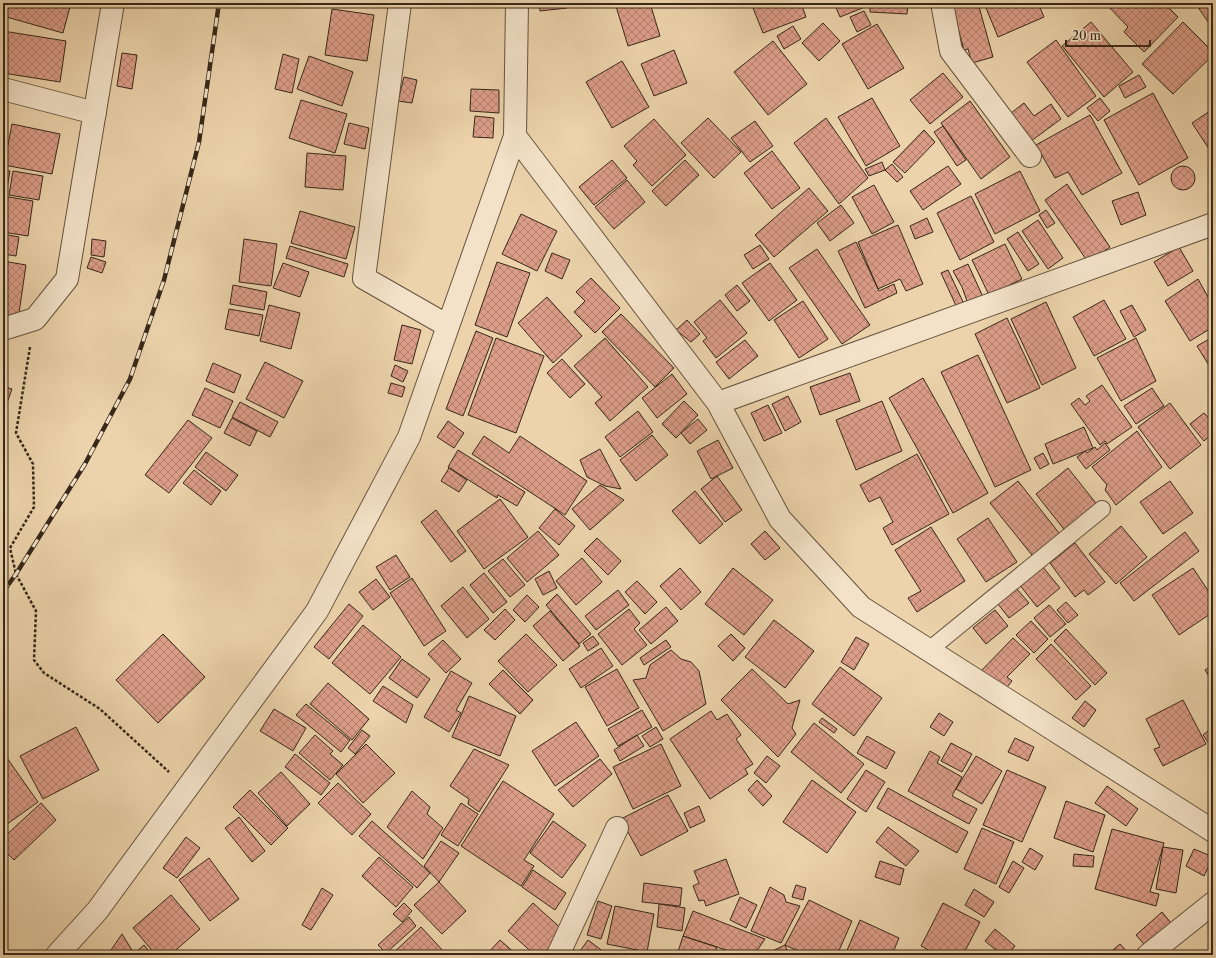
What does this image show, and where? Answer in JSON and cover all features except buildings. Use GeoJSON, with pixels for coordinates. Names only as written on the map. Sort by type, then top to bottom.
{"type":"FeatureCollection","features":[{"type":"Feature","properties":{"kind":"street"},"geometry":{"type":"LineString","coordinates":[[3,329],[35,319],[66,279],[113,3]]}},
{"type":"Feature","properties":{"kind":"street"},"geometry":{"type":"LineString","coordinates":[[400,3],[364,278],[448,326]]}},
{"type":"Feature","properties":{"kind":"street"},"geometry":{"type":"LineString","coordinates":[[57,955],[97,911],[317,610],[409,437],[515,136],[517,3]]}},
{"type":"Feature","properties":{"kind":"street"},"geometry":{"type":"LineString","coordinates":[[942,3],[951,51],[1030,156]]}},
{"type":"Feature","properties":{"kind":"street"},"geometry":{"type":"LineString","coordinates":[[3,89],[95,112]]}},
{"type":"Feature","properties":{"kind":"street"},"geometry":{"type":"LineString","coordinates":[[515,136],[718,403],[780,519],[861,607],[1213,831]]}},
{"type":"Feature","properties":{"kind":"street"},"geometry":{"type":"LineString","coordinates":[[718,403],[1213,224]]}},
{"type":"Feature","properties":{"kind":"street"},"geometry":{"type":"LineString","coordinates":[[558,955],[617,828]]}},
{"type":"Feature","properties":{"kind":"street"},"geometry":{"type":"LineString","coordinates":[[1148,955],[1213,903]]}},
{"type":"Feature","properties":{"kind":"lane"},"geometry":{"type":"LineString","coordinates":[[929,650],[1102,509]]}},
{"type":"Feature","properties":{"kind":"path"},"geometry":{"type":"LineString","coordinates":[[35,319],[16,433],[33,464],[34,507],[10,548],[16,574],[36,611],[34,660],[44,673],[100,709],[187,788]]}},
{"type":"Feature","properties":{"kind":"railway"},"geometry":{"type":"LineString","coordinates":[[3,592],[16,574],[85,464],[130,379],[164,280],[199,142],[219,3]]}}]}
